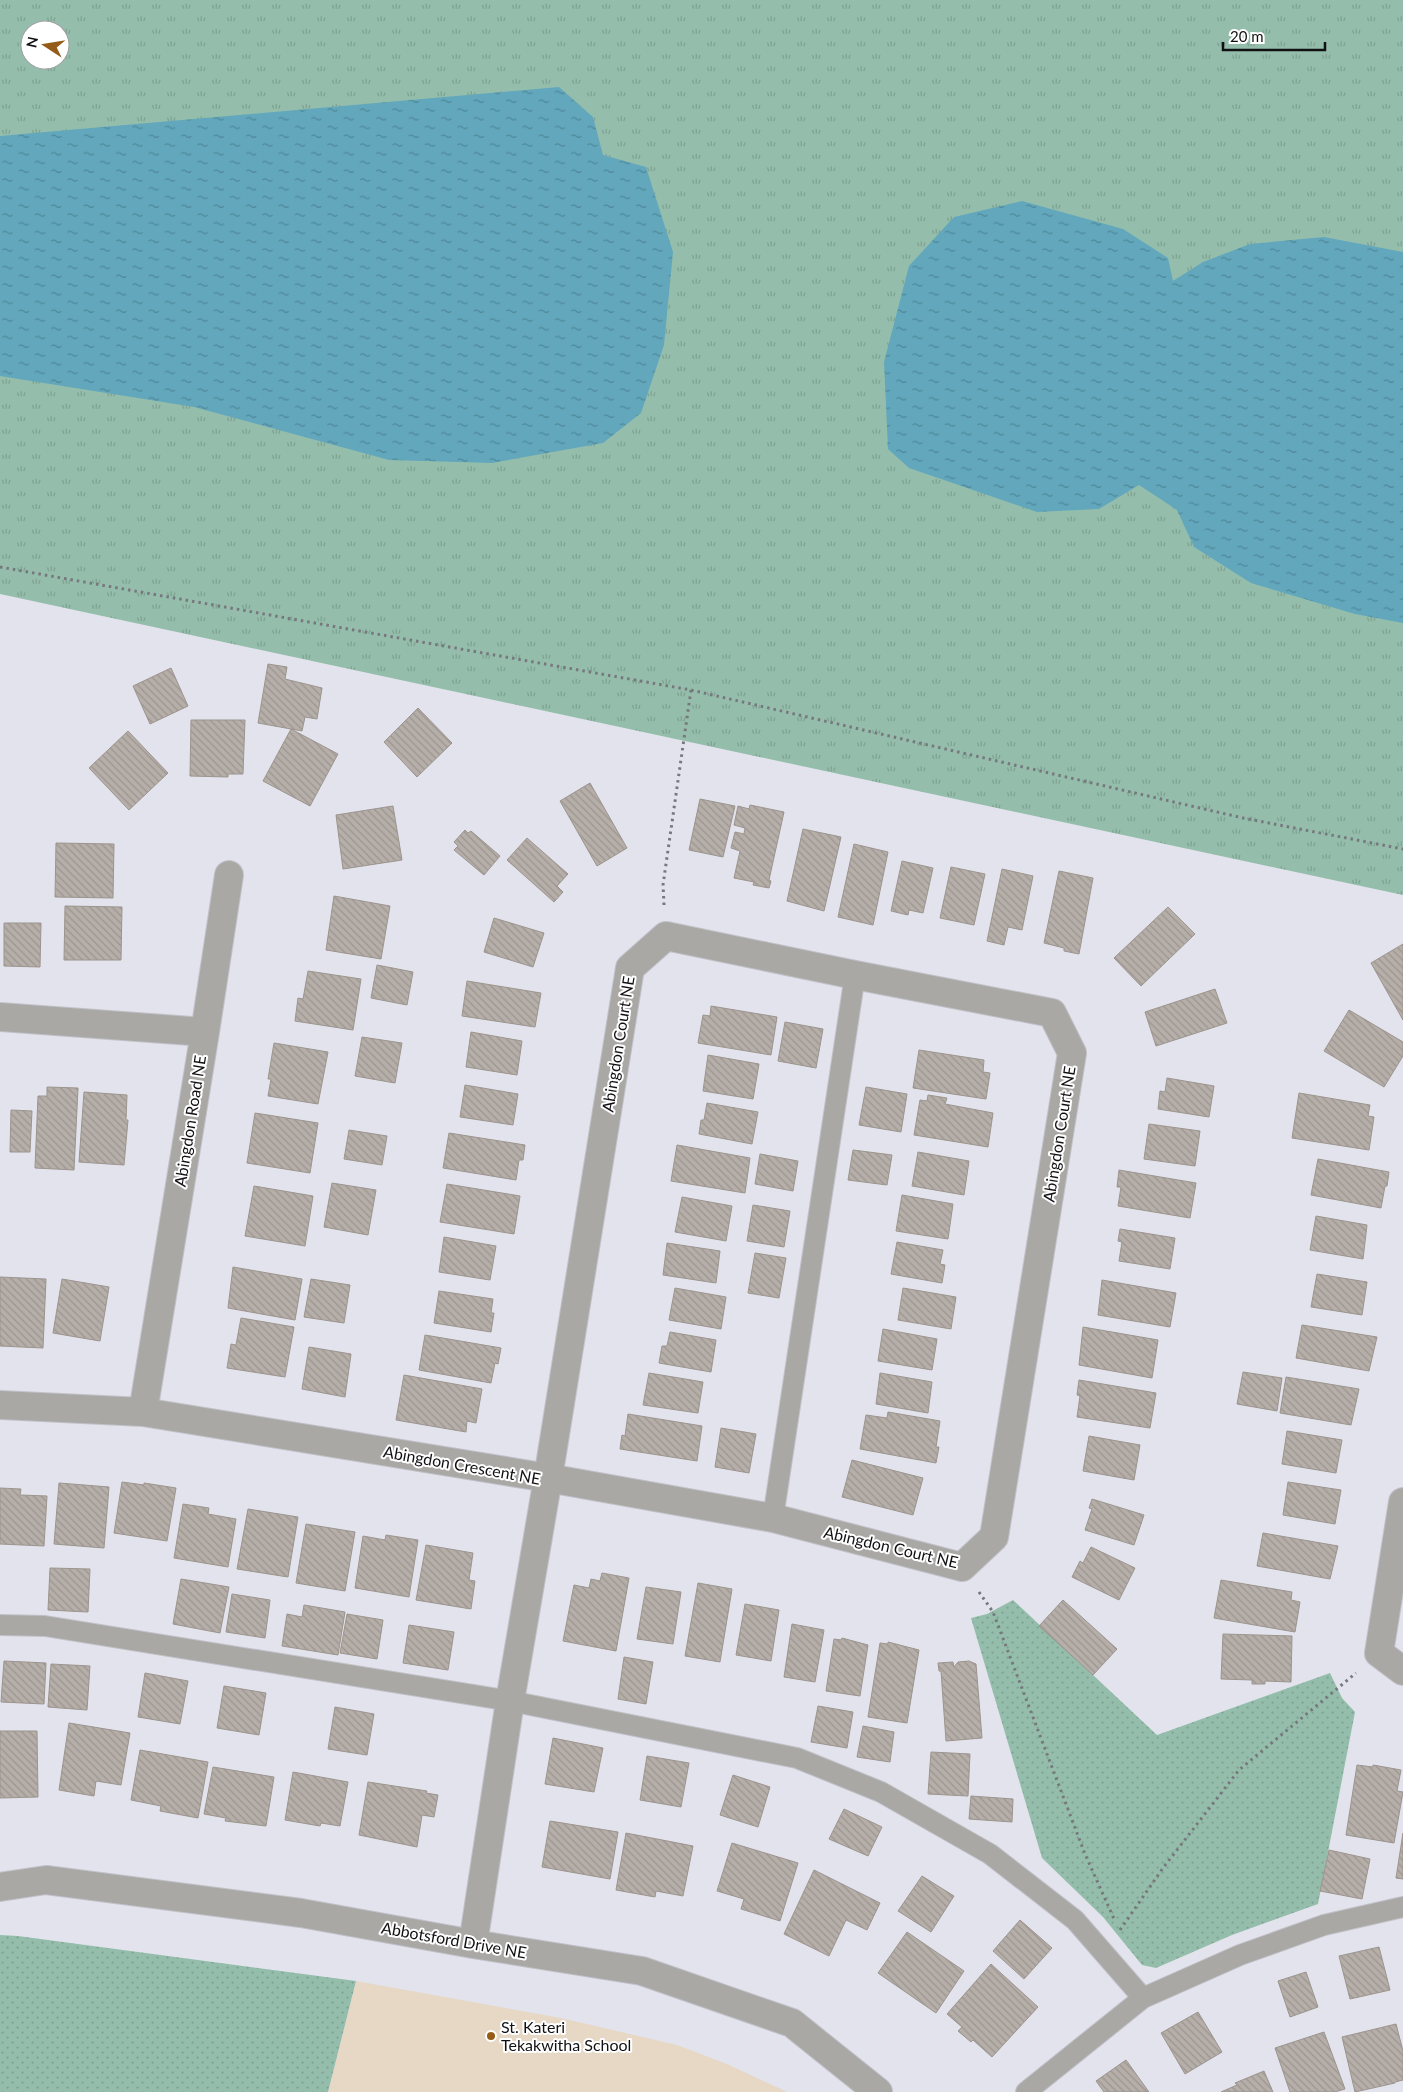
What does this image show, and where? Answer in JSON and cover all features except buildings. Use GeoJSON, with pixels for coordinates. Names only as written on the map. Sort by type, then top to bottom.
{"type":"FeatureCollection","features":[{"type":"Feature","properties":{"kind":"street"},"geometry":{"type":"LineString","coordinates":[[205,1032],[228,875]]}},
{"type":"Feature","properties":{"kind":"street","name":"Abingdon Court NE"},"geometry":{"type":"LineString","coordinates":[[666,936],[1052,1013],[1072,1053],[994,1537],[962,1567],[773,1518],[548,1478],[630,968],[666,936]]}},
{"type":"Feature","properties":{"kind":"street","name":"Abingdon Road NE"},"geometry":{"type":"LineString","coordinates":[[0,1017],[205,1032],[142,1412]]}},
{"type":"Feature","properties":{"kind":"street","name":"Abingdon Crescent NE"},"geometry":{"type":"LineString","coordinates":[[0,1405],[142,1412],[548,1478],[510,1701],[473,1944]]}},
{"type":"Feature","properties":{"kind":"street"},"geometry":{"type":"LineString","coordinates":[[1403,1502],[1379,1653],[1403,1671]]}},
{"type":"Feature","properties":{"kind":"street","name":"Abbotsford Drive NE"},"geometry":{"type":"LineString","coordinates":[[0,1887],[46,1880],[301,1913],[473,1944],[642,1971],[792,2023],[878,2092]]}},
{"type":"Feature","properties":{"kind":"lane"},"geometry":{"type":"LineString","coordinates":[[773,1518],[854,975]]}},
{"type":"Feature","properties":{"kind":"lane"},"geometry":{"type":"LineString","coordinates":[[0,1625],[45,1626],[510,1701],[797,1758],[881,1792],[990,1854],[1075,1920],[1143,1998]]}},
{"type":"Feature","properties":{"kind":"lane"},"geometry":{"type":"LineString","coordinates":[[1026,2092],[1143,1998],[1240,1955],[1324,1925],[1403,1906]]}},
{"type":"Feature","properties":{"kind":"path"},"geometry":{"type":"LineString","coordinates":[[0,567],[691,690],[1243,818],[1403,849]]}},
{"type":"Feature","properties":{"kind":"path"},"geometry":{"type":"LineString","coordinates":[[666,936],[663,885],[691,690]]}},
{"type":"Feature","properties":{"kind":"path"},"geometry":{"type":"LineString","coordinates":[[962,1567],[993,1612],[1085,1854],[1120,1930]]}},
{"type":"Feature","properties":{"kind":"path"},"geometry":{"type":"LineString","coordinates":[[1104,1952],[1163,1868],[1239,1770],[1379,1653]]}},
{"type":"Feature","properties":{"kind":"shaded area","name":"St. Kateri Tekakwitha School"},"geometry":{"type":"Polygon","coordinates":[[[356,1981],[561,2018],[677,2045],[727,2064],[787,2092],[328,2092],[356,1981]]]}},
{"type":"Feature","properties":{"kind":"green space"},"geometry":{"type":"Polygon","coordinates":[[[0,0],[1403,0],[1403,895],[0,594],[0,0]]]}},
{"type":"Feature","properties":{"kind":"green space"},"geometry":{"type":"Polygon","coordinates":[[[1013,1600],[1157,1735],[1330,1673],[1342,1698],[1355,1712],[1318,1904],[1232,1935],[1156,1968],[1142,1965],[1103,1917],[1042,1858],[971,1618],[987,1614],[1013,1600]]]}},
{"type":"Feature","properties":{"kind":"green space"},"geometry":{"type":"Polygon","coordinates":[[[0,1935],[356,1981],[328,2092],[0,2092],[0,1935]]]}},
{"type":"Feature","properties":{"kind":"water"},"geometry":{"type":"Polygon","coordinates":[[[559,87],[593,117],[603,155],[646,167],[673,252],[664,345],[641,413],[603,443],[492,463],[389,460],[194,407],[0,376],[0,136],[559,87]]]}},
{"type":"Feature","properties":{"kind":"water"},"geometry":{"type":"Polygon","coordinates":[[[1022,201],[1123,229],[1168,258],[1173,281],[1203,262],[1250,244],[1324,237],[1403,252],[1403,623],[1355,614],[1251,583],[1194,547],[1177,510],[1139,485],[1099,509],[1037,512],[909,468],[888,449],[884,362],[909,266],[954,217],[1022,201]]]}},
{"type":"Feature","properties":{"kind":"place","name":"St. Kateri Tekakwitha School"},"geometry":{"type":"Point","coordinates":[491,2036]}}]}
